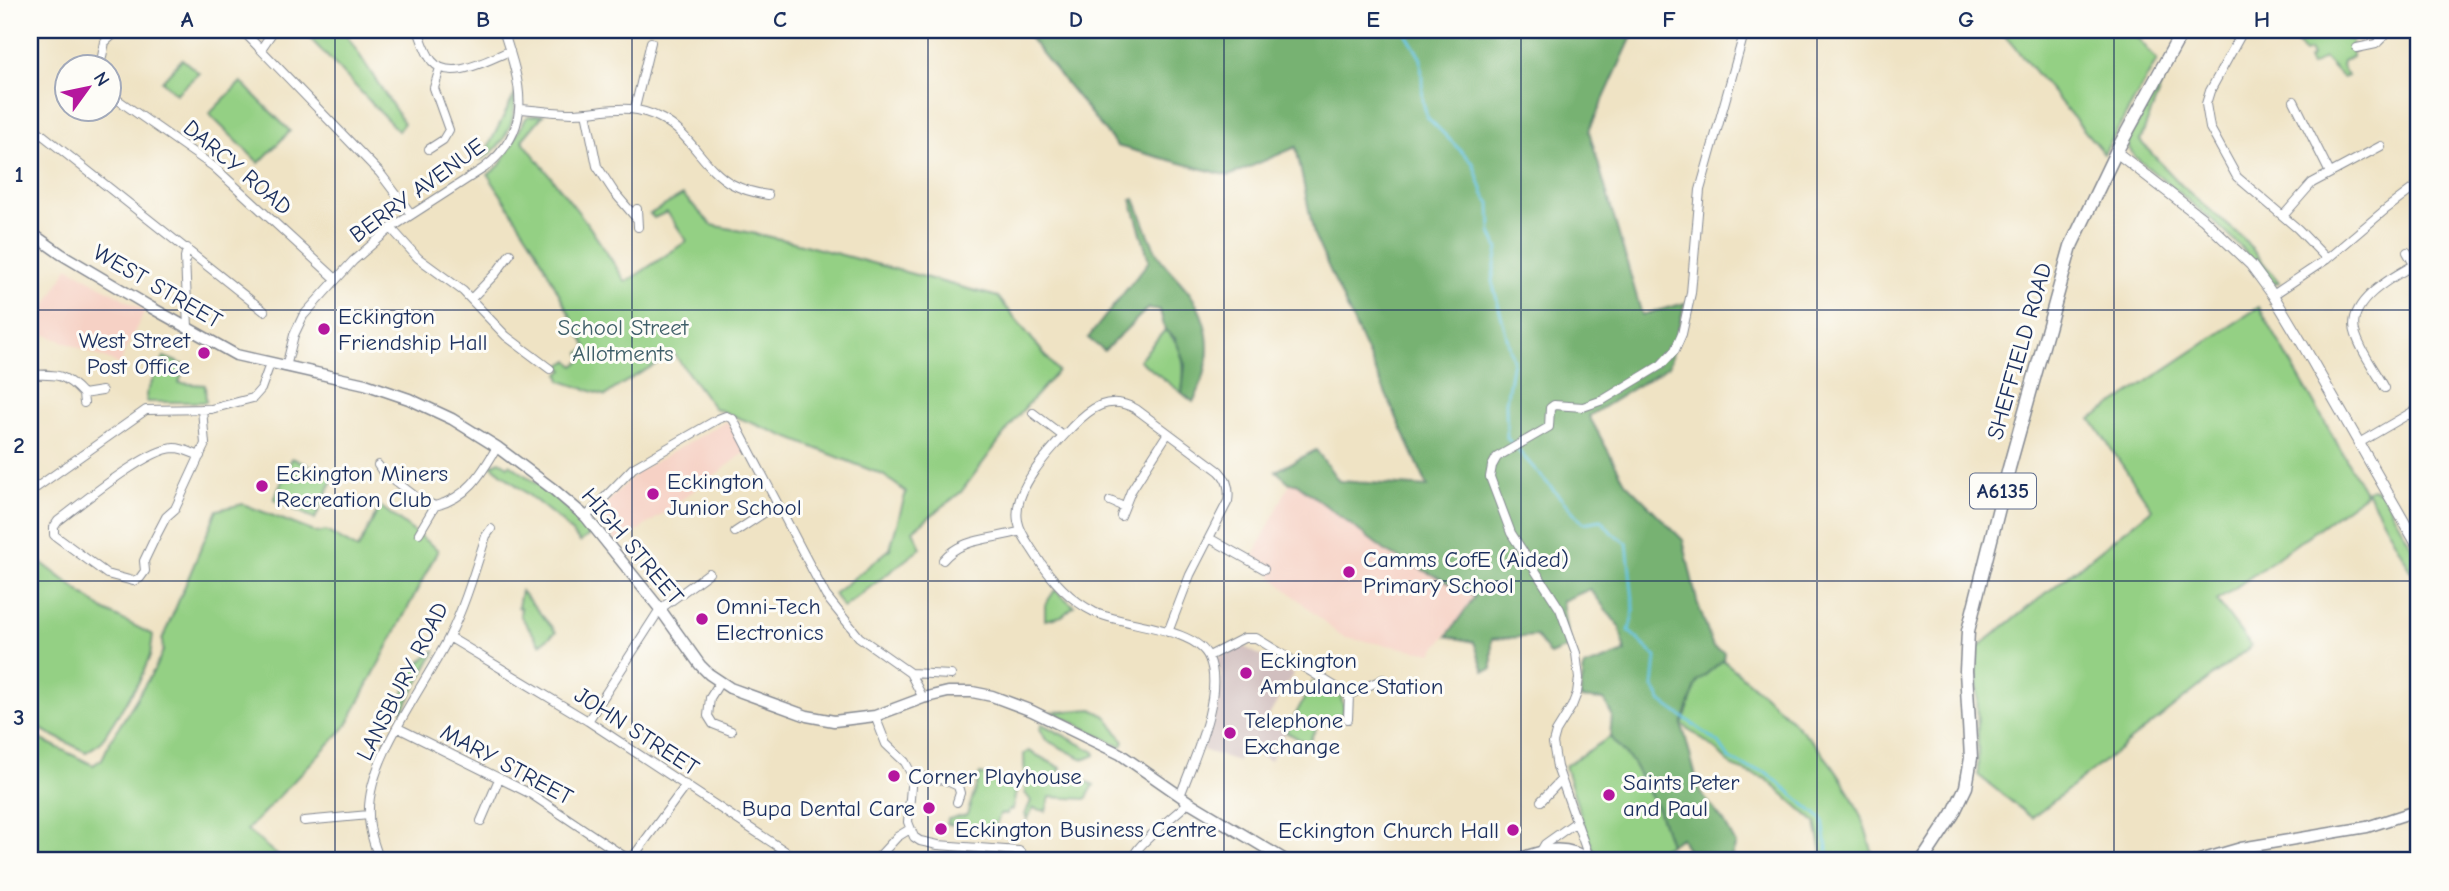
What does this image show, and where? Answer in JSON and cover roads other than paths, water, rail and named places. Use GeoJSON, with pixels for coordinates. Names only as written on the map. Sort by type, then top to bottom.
{"type":"FeatureCollection","features":[{"type":"Feature","properties":{"kind":"main road","name":"SHEFFIELD ROAD"},"geometry":{"type":"LineString","coordinates":[[1922,861],[1953,814],[1966,787],[1971,758],[1966,671],[1968,631],[2008,468],[2071,246],[2116,152],[2183,30]]}},
{"type":"Feature","properties":{"kind":"main road","name":"WEST STREET"},"geometry":{"type":"LineString","coordinates":[[30,232],[61,254],[236,355],[270,364]]}},
{"type":"Feature","properties":{"kind":"main road","name":"HIGH STREET"},"geometry":{"type":"LineString","coordinates":[[270,364],[365,384],[409,399],[452,419],[497,447],[586,517],[660,609],[700,665],[720,682],[741,693],[821,719],[847,721],[874,716],[948,692],[972,692],[1018,705],[1120,754],[1184,799],[1287,861]]}},
{"type":"Feature","properties":{"kind":"main road"},"geometry":{"type":"LineString","coordinates":[[2196,861],[2241,848],[2367,827],[2419,810]]}},
{"type":"Feature","properties":{"kind":"main road"},"geometry":{"type":"LineString","coordinates":[[1513,861],[1550,849],[1567,850],[1590,860]]}},
{"type":"Feature","properties":{"kind":"street"},"geometry":{"type":"LineString","coordinates":[[103,52],[105,42],[118,30]]}},
{"type":"Feature","properties":{"kind":"street"},"geometry":{"type":"LineString","coordinates":[[242,30],[380,173],[411,214]]}},
{"type":"Feature","properties":{"kind":"street"},"geometry":{"type":"LineString","coordinates":[[261,49],[274,30]]}},
{"type":"Feature","properties":{"kind":"street"},"geometry":{"type":"LineString","coordinates":[[418,30],[429,57],[440,68],[454,71],[510,51]]}},
{"type":"Feature","properties":{"kind":"street"},"geometry":{"type":"LineString","coordinates":[[503,30],[520,87],[520,109],[586,112],[635,108],[650,113],[672,125],[724,179],[746,190],[768,195]]}},
{"type":"Feature","properties":{"kind":"street"},"geometry":{"type":"LineString","coordinates":[[1590,860],[1561,780],[1553,743],[1577,693],[1579,678],[1576,653],[1560,609],[1511,533],[1490,477],[1492,466],[1497,457],[1549,427],[1550,408],[1555,405],[1583,407],[1603,400],[1661,365],[1675,350],[1682,334],[1691,293],[1700,190],[1745,30]]}},
{"type":"Feature","properties":{"kind":"street"},"geometry":{"type":"LineString","coordinates":[[2357,48],[2376,44],[2389,30]]}},
{"type":"Feature","properties":{"kind":"street"},"geometry":{"type":"LineString","coordinates":[[2243,31],[2210,91],[2206,104],[2207,115],[2222,151],[2238,177],[2327,259]]}},
{"type":"Feature","properties":{"kind":"street"},"geometry":{"type":"LineString","coordinates":[[635,108],[651,42]]}},
{"type":"Feature","properties":{"kind":"street"},"geometry":{"type":"LineString","coordinates":[[429,149],[443,140],[449,130],[435,88],[440,68]]}},
{"type":"Feature","properties":{"kind":"street"},"geometry":{"type":"LineString","coordinates":[[2294,101],[2330,173]]}},
{"type":"Feature","properties":{"kind":"street","name":"DARCY ROAD"},"geometry":{"type":"LineString","coordinates":[[122,103],[205,159],[336,279]]}},
{"type":"Feature","properties":{"kind":"street","name":"BERRY AVENUE"},"geometry":{"type":"LineString","coordinates":[[286,367],[294,335],[303,316],[336,279],[391,228],[495,160],[514,131],[520,109]]}},
{"type":"Feature","properties":{"kind":"street"},"geometry":{"type":"LineString","coordinates":[[586,112],[597,166],[630,213],[637,218]]}},
{"type":"Feature","properties":{"kind":"street"},"geometry":{"type":"LineString","coordinates":[[30,125],[264,310]]}},
{"type":"Feature","properties":{"kind":"street"},"geometry":{"type":"LineString","coordinates":[[2283,216],[2305,190],[2330,173],[2381,146]]}},
{"type":"Feature","properties":{"kind":"street"},"geometry":{"type":"LineString","coordinates":[[2116,152],[2210,225],[2250,265],[2273,295],[2419,548]]}},
{"type":"Feature","properties":{"kind":"street"},"geometry":{"type":"LineString","coordinates":[[2273,295],[2327,259],[2419,184]]}},
{"type":"Feature","properties":{"kind":"street"},"geometry":{"type":"LineString","coordinates":[[391,228],[418,258],[471,299],[506,336],[550,369]]}},
{"type":"Feature","properties":{"kind":"street"},"geometry":{"type":"LineString","coordinates":[[187,248],[185,257],[188,328]]}},
{"type":"Feature","properties":{"kind":"street"},"geometry":{"type":"LineString","coordinates":[[2385,388],[2356,336],[2355,319],[2375,289],[2417,269],[2407,252]]}},
{"type":"Feature","properties":{"kind":"street"},"geometry":{"type":"LineString","coordinates":[[471,299],[510,260]]}},
{"type":"Feature","properties":{"kind":"street"},"geometry":{"type":"LineString","coordinates":[[30,492],[140,413],[153,409],[202,410],[224,407],[253,398],[261,389],[270,364]]}},
{"type":"Feature","properties":{"kind":"street"},"geometry":{"type":"LineString","coordinates":[[30,375],[59,374],[70,381],[84,398],[102,391]]}},
{"type":"Feature","properties":{"kind":"street"},"geometry":{"type":"LineString","coordinates":[[1136,861],[1134,856],[1137,847],[1171,820],[1184,799],[1212,700],[1213,677],[1209,656],[1191,640],[1111,619],[1080,603],[1045,570],[1021,531],[1017,511],[1021,494],[1063,436],[1096,405],[1112,402],[1129,405],[1219,471],[1227,482],[1228,501],[1190,575],[1168,632]]}},
{"type":"Feature","properties":{"kind":"street"},"geometry":{"type":"LineString","coordinates":[[200,456],[176,448],[153,453],[135,467],[118,475],[58,521],[54,527],[54,535],[107,574],[133,581],[140,578],[145,571],[144,561],[154,540],[166,517],[175,509],[200,456],[205,444],[202,410]]}},
{"type":"Feature","properties":{"kind":"street"},"geometry":{"type":"LineString","coordinates":[[2359,443],[2415,411],[2419,426]]}},
{"type":"Feature","properties":{"kind":"street"},"geometry":{"type":"LineString","coordinates":[[1033,413],[1063,436]]}},
{"type":"Feature","properties":{"kind":"street"},"geometry":{"type":"LineString","coordinates":[[586,517],[646,459],[718,419],[726,416],[733,419],[826,596],[868,645],[910,673],[923,698]]}},
{"type":"Feature","properties":{"kind":"street"},"geometry":{"type":"LineString","coordinates":[[1121,516],[1131,491],[1168,433]]}},
{"type":"Feature","properties":{"kind":"street"},"geometry":{"type":"LineString","coordinates":[[419,533],[435,506],[455,499],[474,484],[497,447]]}},
{"type":"Feature","properties":{"kind":"street"},"geometry":{"type":"LineString","coordinates":[[378,465],[416,498],[435,506]]}},
{"type":"Feature","properties":{"kind":"street"},"geometry":{"type":"LineString","coordinates":[[1110,501],[1124,506]]}},
{"type":"Feature","properties":{"kind":"street"},"geometry":{"type":"LineString","coordinates":[[735,532],[776,505]]}},
{"type":"Feature","properties":{"kind":"street","name":"LANSBURY ROAD"},"geometry":{"type":"LineString","coordinates":[[377,859],[369,815],[373,780],[398,728],[449,637],[464,604],[486,536],[491,529]]}},
{"type":"Feature","properties":{"kind":"street"},"geometry":{"type":"LineString","coordinates":[[943,560],[949,553],[967,543],[1021,531]]}},
{"type":"Feature","properties":{"kind":"street"},"geometry":{"type":"LineString","coordinates":[[1209,538],[1264,569]]}},
{"type":"Feature","properties":{"kind":"street"},"geometry":{"type":"LineString","coordinates":[[943,545],[949,553]]}},
{"type":"Feature","properties":{"kind":"street"},"geometry":{"type":"LineString","coordinates":[[588,721],[660,609],[709,573]]}},
{"type":"Feature","properties":{"kind":"street","name":"JOHN STREET"},"geometry":{"type":"LineString","coordinates":[[449,637],[588,721],[800,861]]}},
{"type":"Feature","properties":{"kind":"street"},"geometry":{"type":"LineString","coordinates":[[1209,656],[1244,638],[1256,638],[1349,695]]}},
{"type":"Feature","properties":{"kind":"street"},"geometry":{"type":"LineString","coordinates":[[910,673],[951,675]]}},
{"type":"Feature","properties":{"kind":"street"},"geometry":{"type":"LineString","coordinates":[[1362,676],[1366,686]]}},
{"type":"Feature","properties":{"kind":"street"},"geometry":{"type":"LineString","coordinates":[[1349,695],[1383,679]]}},
{"type":"Feature","properties":{"kind":"street"},"geometry":{"type":"LineString","coordinates":[[720,682],[710,698],[708,716],[713,724],[731,731]]}},
{"type":"Feature","properties":{"kind":"street"},"geometry":{"type":"LineString","coordinates":[[1348,719],[1349,695]]}},
{"type":"Feature","properties":{"kind":"street"},"geometry":{"type":"LineString","coordinates":[[874,716],[886,744],[905,762],[912,775],[908,815],[910,829],[920,841],[1019,851],[1027,858]]}},
{"type":"Feature","properties":{"kind":"street","name":"MARY STREET"},"geometry":{"type":"LineString","coordinates":[[398,728],[548,804],[630,861]]}},
{"type":"Feature","properties":{"kind":"street"},"geometry":{"type":"LineString","coordinates":[[912,775],[945,780],[958,786],[960,793],[957,802]]}},
{"type":"Feature","properties":{"kind":"street"},"geometry":{"type":"LineString","coordinates":[[481,821],[499,779]]}},
{"type":"Feature","properties":{"kind":"street"},"geometry":{"type":"LineString","coordinates":[[1541,801],[1561,780]]}},
{"type":"Feature","properties":{"kind":"street"},"geometry":{"type":"LineString","coordinates":[[630,861],[686,785]]}},
{"type":"Feature","properties":{"kind":"street"},"geometry":{"type":"LineString","coordinates":[[304,821],[369,815]]}},
{"type":"Feature","properties":{"kind":"street"},"geometry":{"type":"LineString","coordinates":[[1541,851],[1545,844],[1576,822]]}},
{"type":"Feature","properties":{"kind":"street"},"geometry":{"type":"LineString","coordinates":[[875,861],[897,837],[910,829]]}},
{"type":"Feature","properties":{"kind":"waterway"},"geometry":{"type":"LineString","coordinates":[[1404,30],[1421,59],[1423,102],[1427,117],[1473,163],[1484,195],[1490,203],[1491,232],[1498,249],[1492,281],[1513,360],[1506,402],[1507,438],[1583,523],[1601,520],[1612,533],[1627,543],[1634,610],[1629,631],[1656,657],[1653,687],[1662,702],[1719,743],[1729,758],[1748,768],[1766,772],[1823,820],[1829,861]]}},
{"type":"Feature","properties":{"kind":"place","name":"Eckington Friendship Hall"},"geometry":{"type":"Point","coordinates":[324,329]}},
{"type":"Feature","properties":{"kind":"place","name":"West Street Post Office"},"geometry":{"type":"Point","coordinates":[204,353]}},
{"type":"Feature","properties":{"kind":"place","name":"Eckington Miners Recreation Club"},"geometry":{"type":"Point","coordinates":[262,486]}},
{"type":"Feature","properties":{"kind":"place","name":"Eckington Junior School"},"geometry":{"type":"Point","coordinates":[653,494]}},
{"type":"Feature","properties":{"kind":"place","name":"Camms CofE (Aided) Primary School"},"geometry":{"type":"Point","coordinates":[1349,572]}},
{"type":"Feature","properties":{"kind":"place","name":"Omni-Tech Electronics"},"geometry":{"type":"Point","coordinates":[702,619]}},
{"type":"Feature","properties":{"kind":"place","name":"Eckington Ambulance Station"},"geometry":{"type":"Point","coordinates":[1246,673]}},
{"type":"Feature","properties":{"kind":"place","name":"Telephone Exchange"},"geometry":{"type":"Point","coordinates":[1230,733]}},
{"type":"Feature","properties":{"kind":"place","name":"Corner Playhouse"},"geometry":{"type":"Point","coordinates":[894,776]}},
{"type":"Feature","properties":{"kind":"place","name":"Saints Peter and Paul"},"geometry":{"type":"Point","coordinates":[1609,795]}},
{"type":"Feature","properties":{"kind":"place","name":"Bupa Dental Care"},"geometry":{"type":"Point","coordinates":[929,808]}},
{"type":"Feature","properties":{"kind":"place","name":"Eckington Business Centre"},"geometry":{"type":"Point","coordinates":[941,829]}},
{"type":"Feature","properties":{"kind":"place","name":"Eckington Church Hall"},"geometry":{"type":"Point","coordinates":[1513,830]}},
{"type":"Feature","properties":{"kind":"park label","name":"School Street Allotments"},"geometry":{"type":"Point","coordinates":[623,340]}}]}
